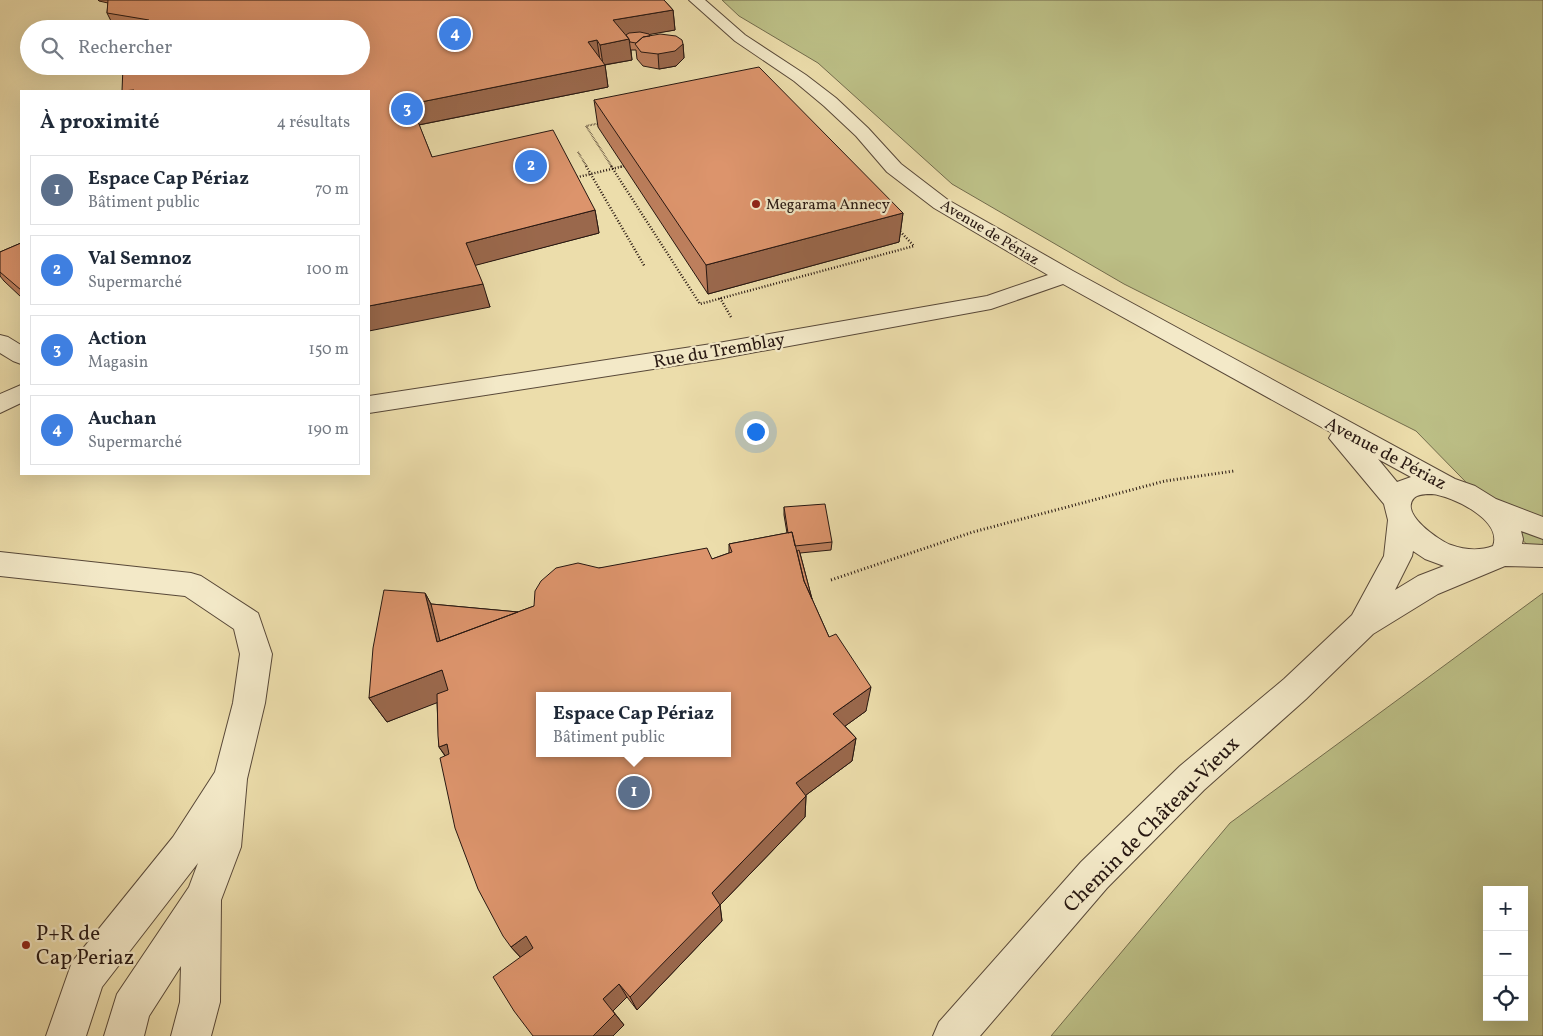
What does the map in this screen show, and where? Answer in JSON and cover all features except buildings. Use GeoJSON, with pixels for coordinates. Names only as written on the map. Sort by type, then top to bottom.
{"type":"FeatureCollection","features":[{"type":"Feature","properties":{"kind":"street","name":"Avenue de Périaz"},"geometry":{"type":"LineString","coordinates":[[696,0],[740,38],[800,78],[830,102],[862,132],[894,168],[941,204],[1065,276],[1319,417],[1454,488]]}},
{"type":"Feature","properties":{"kind":"street","name":"Rue du Tremblay"},"geometry":{"type":"LineString","coordinates":[[370,405],[718,351],[991,302],[1065,276]]}},
{"type":"Feature","properties":{"kind":"street"},"geometry":{"type":"LineString","coordinates":[[0,342],[20,355]]}},
{"type":"Feature","properties":{"kind":"street"},"geometry":{"type":"LineString","coordinates":[[0,404],[20,393]]}},
{"type":"Feature","properties":{"kind":"street","name":"Avenue de Périaz"},"geometry":{"type":"LineString","coordinates":[[1319,417],[1364,460],[1399,511]]}},
{"type":"Feature","properties":{"kind":"street"},"geometry":{"type":"LineString","coordinates":[[1486,505],[1502,522],[1508,539],[1494,558],[1463,561],[1438,553],[1416,538],[1399,511],[1404,491],[1416,485],[1434,484],[1454,488],[1486,505],[1543,528]]}},
{"type":"Feature","properties":{"kind":"street","name":"Chemin de Château-Vieux"},"geometry":{"type":"LineString","coordinates":[[1362,625],[1398,556],[1399,511]]}},
{"type":"Feature","properties":{"kind":"street","name":"Chemin de Château-Vieux"},"geometry":{"type":"LineString","coordinates":[[953,1036],[1094,875],[1192,778],[1295,689],[1362,625],[1428,585],[1494,558],[1543,556]]}},
{"type":"Feature","properties":{"kind":"street"},"geometry":{"type":"LineString","coordinates":[[0,564],[192,585],[247,622],[256,654],[250,703],[230,779],[223,847],[202,900],[131,1008],[124,1036]]}},
{"type":"Feature","properties":{"kind":"street"},"geometry":{"type":"LineString","coordinates":[[66,1036],[86,976],[186,850],[230,779]]}},
{"type":"Feature","properties":{"kind":"street"},"geometry":{"type":"LineString","coordinates":[[191,1036],[200,1002],[202,900]]}},
{"type":"Feature","properties":{"kind":"path"},"geometry":{"type":"LineString","coordinates":[[765,89],[854,182],[914,246],[700,304],[586,126],[765,89]]}},
{"type":"Feature","properties":{"kind":"path"},"geometry":{"type":"LineString","coordinates":[[578,152],[645,267]]}},
{"type":"Feature","properties":{"kind":"path"},"geometry":{"type":"LineString","coordinates":[[574,178],[624,166]]}},
{"type":"Feature","properties":{"kind":"path"},"geometry":{"type":"LineString","coordinates":[[854,182],[861,181]]}},
{"type":"Feature","properties":{"kind":"path"},"geometry":{"type":"LineString","coordinates":[[830,580],[973,532],[1165,481],[1234,471]]}},
{"type":"Feature","properties":{"kind":"green space"},"geometry":{"type":"Polygon","coordinates":[[[722,0],[1543,0],[1543,561],[1416,431],[1124,284],[952,184],[818,63],[739,16],[722,0]]]}},
{"type":"Feature","properties":{"kind":"green space"},"geometry":{"type":"Polygon","coordinates":[[[1543,593],[1543,1036],[1051,1036],[1230,823],[1543,593]]]}},
{"type":"Feature","properties":{"kind":"place","name":"Auchan"},"geometry":{"type":"Point","coordinates":[455,34]}},
{"type":"Feature","properties":{"kind":"place","name":"Action"},"geometry":{"type":"Point","coordinates":[407,109]}},
{"type":"Feature","properties":{"kind":"place","name":"Val Semnoz"},"geometry":{"type":"Point","coordinates":[531,166]}},
{"type":"Feature","properties":{"kind":"place","name":"Megarama Annecy"},"geometry":{"type":"Point","coordinates":[756,204]}},
{"type":"Feature","properties":{"kind":"place","name":"Espace Cap Périaz"},"geometry":{"type":"Point","coordinates":[634,792]}},
{"type":"Feature","properties":{"kind":"place","name":"P+R de Cap Periaz"},"geometry":{"type":"Point","coordinates":[26,945]}}]}
